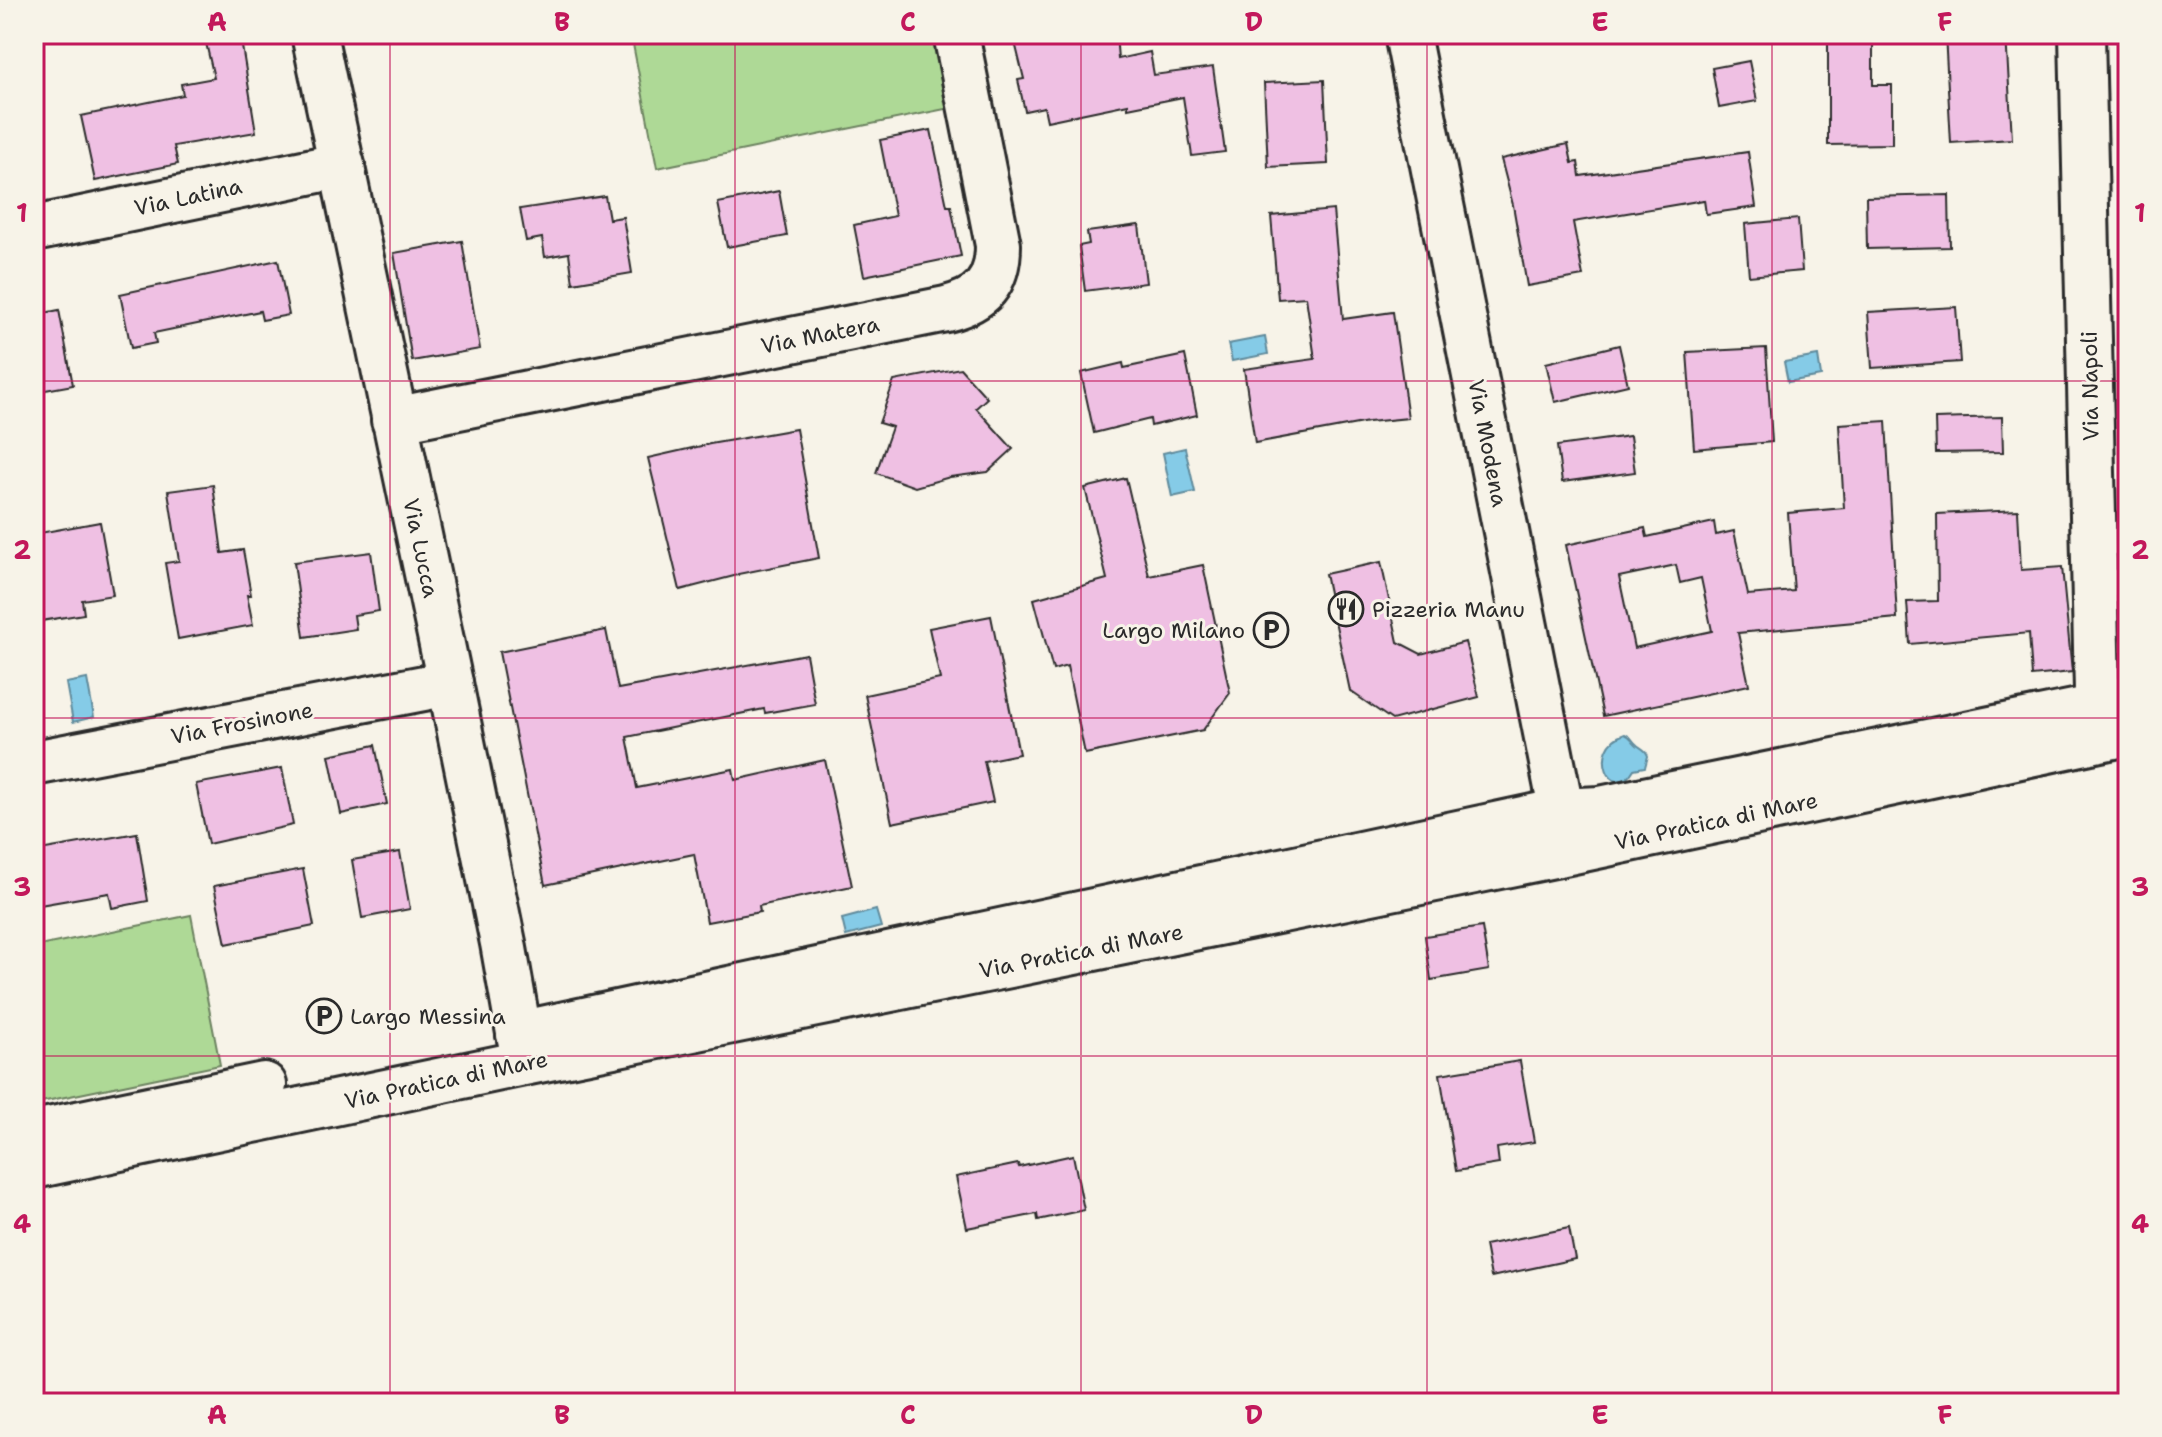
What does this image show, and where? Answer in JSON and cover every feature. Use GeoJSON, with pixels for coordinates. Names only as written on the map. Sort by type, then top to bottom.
{"type":"FeatureCollection","features":[{"type":"Feature","properties":{"kind":"street","name":"Via Lucca"},"geometry":{"type":"LineString","coordinates":[[314,34],[450,683],[522,1048]]}},
{"type":"Feature","properties":{"kind":"street","name":"Via Matera"},"geometry":{"type":"LineString","coordinates":[[394,420],[946,309],[971,300],[990,284],[997,266],[998,245],[956,34]]}},
{"type":"Feature","properties":{"kind":"street","name":"Via Modena"},"geometry":{"type":"LineString","coordinates":[[1407,34],[1569,852]]}},
{"type":"Feature","properties":{"kind":"street","name":"Via Napoli"},"geometry":{"type":"LineString","coordinates":[[2082,34],[2113,720]]}},
{"type":"Feature","properties":{"kind":"street","name":"Via Latina"},"geometry":{"type":"LineString","coordinates":[[34,229],[342,165]]}},
{"type":"Feature","properties":{"kind":"street","name":"Via Frosinone"},"geometry":{"type":"LineString","coordinates":[[34,763],[450,683]]}},
{"type":"Feature","properties":{"kind":"street"},"geometry":{"type":"LineString","coordinates":[[522,1048],[1561,811],[1600,809],[2113,720]]}},
{"type":"Feature","properties":{"kind":"street","name":"Via Pratica di Mare"},"geometry":{"type":"LineString","coordinates":[[34,1166],[522,1048],[1569,852],[2113,720]]}},
{"type":"Feature","properties":{"kind":"street"},"geometry":{"type":"LineString","coordinates":[[34,1133],[264,1085]]}},
{"type":"Feature","properties":{"kind":"green space"},"geometry":{"type":"Polygon","coordinates":[[[631,34],[935,34],[950,108],[657,168],[631,34]]]}},
{"type":"Feature","properties":{"kind":"green space"},"geometry":{"type":"Polygon","coordinates":[[[2128,567],[2128,672],[2116,673],[2103,571],[2128,567]]]}},
{"type":"Feature","properties":{"kind":"green space"},"geometry":{"type":"Polygon","coordinates":[[[191,915],[220,1065],[41,1102],[34,1069],[34,947],[191,915]]]}},
{"type":"Feature","properties":{"kind":"water"},"geometry":{"type":"Polygon","coordinates":[[[1265,337],[1268,354],[1232,361],[1228,344],[1265,337]]]}},
{"type":"Feature","properties":{"kind":"water"},"geometry":{"type":"Polygon","coordinates":[[[1818,356],[1821,376],[1788,382],[1784,362],[1818,356]]]}},
{"type":"Feature","properties":{"kind":"water"},"geometry":{"type":"Polygon","coordinates":[[[1185,448],[1195,492],[1172,497],[1163,453],[1185,448]]]}},
{"type":"Feature","properties":{"kind":"water"},"geometry":{"type":"Polygon","coordinates":[[[87,679],[94,717],[73,722],[66,683],[87,679]]]}},
{"type":"Feature","properties":{"kind":"water"},"geometry":{"type":"Polygon","coordinates":[[[1625,734],[1648,756],[1645,767],[1634,769],[1626,779],[1618,781],[1611,778],[1605,760],[1613,741],[1625,734]]]}},
{"type":"Feature","properties":{"kind":"water"},"geometry":{"type":"Polygon","coordinates":[[[876,910],[881,927],[846,936],[842,919],[876,910]]]}},
{"type":"Feature","properties":{"kind":"building"},"geometry":{"type":"Polygon","coordinates":[[[204,34],[240,34],[256,132],[174,146],[178,164],[95,181],[81,116],[183,95],[181,84],[214,78],[204,34]]]}},
{"type":"Feature","properties":{"kind":"building"},"geometry":{"type":"Polygon","coordinates":[[[1013,34],[1116,34],[1118,59],[1150,52],[1154,75],[1213,67],[1225,152],[1192,156],[1183,97],[1128,108],[1128,104],[1047,121],[1044,107],[1025,111],[1018,80],[1024,79],[1013,34]]]}},
{"type":"Feature","properties":{"kind":"building"},"geometry":{"type":"Polygon","coordinates":[[[1828,34],[1873,34],[1873,85],[1892,85],[1892,144],[1828,145],[1828,34]]]}},
{"type":"Feature","properties":{"kind":"building"},"geometry":{"type":"Polygon","coordinates":[[[1945,34],[2006,34],[2012,139],[1951,143],[1945,34]]]}},
{"type":"Feature","properties":{"kind":"building"},"geometry":{"type":"Polygon","coordinates":[[[1749,61],[1757,101],[1719,108],[1712,68],[1749,61]]]}},
{"type":"Feature","properties":{"kind":"building"},"geometry":{"type":"Polygon","coordinates":[[[1324,80],[1328,164],[1268,167],[1264,83],[1324,80]]]}},
{"type":"Feature","properties":{"kind":"building"},"geometry":{"type":"Polygon","coordinates":[[[931,130],[961,256],[864,276],[854,225],[895,216],[880,140],[931,130]]]}},
{"type":"Feature","properties":{"kind":"building"},"geometry":{"type":"Polygon","coordinates":[[[1568,144],[1572,163],[1578,162],[1580,176],[1748,152],[1756,207],[1706,214],[1704,200],[1573,222],[1583,276],[1527,286],[1513,205],[1501,159],[1568,144]]]}},
{"type":"Feature","properties":{"kind":"building"},"geometry":{"type":"Polygon","coordinates":[[[779,191],[787,236],[727,247],[718,203],[779,191]]]}},
{"type":"Feature","properties":{"kind":"building"},"geometry":{"type":"Polygon","coordinates":[[[1949,195],[1950,247],[1867,249],[1866,197],[1949,195]]]}},
{"type":"Feature","properties":{"kind":"building"},"geometry":{"type":"Polygon","coordinates":[[[605,196],[609,219],[623,217],[632,273],[573,283],[569,253],[545,257],[542,238],[526,241],[520,209],[605,196]]]}},
{"type":"Feature","properties":{"kind":"building"},"geometry":{"type":"Polygon","coordinates":[[[1333,210],[1343,319],[1393,312],[1408,418],[1368,422],[1255,443],[1244,369],[1315,359],[1306,297],[1278,299],[1271,216],[1333,210]]]}},
{"type":"Feature","properties":{"kind":"building"},"geometry":{"type":"Polygon","coordinates":[[[1798,219],[1802,271],[1749,276],[1745,224],[1798,219]]]}},
{"type":"Feature","properties":{"kind":"building"},"geometry":{"type":"Polygon","coordinates":[[[1139,225],[1146,283],[1085,291],[1079,246],[1089,244],[1087,232],[1139,225]]]}},
{"type":"Feature","properties":{"kind":"building"},"geometry":{"type":"Polygon","coordinates":[[[462,241],[480,349],[412,361],[394,253],[462,241]]]}},
{"type":"Feature","properties":{"kind":"building"},"geometry":{"type":"Polygon","coordinates":[[[278,260],[289,315],[262,320],[260,311],[154,333],[156,343],[131,348],[120,294],[278,260]]]}},
{"type":"Feature","properties":{"kind":"building"},"geometry":{"type":"Polygon","coordinates":[[[1956,307],[1960,362],[1872,368],[1868,312],[1956,307]]]}},
{"type":"Feature","properties":{"kind":"building"},"geometry":{"type":"Polygon","coordinates":[[[59,310],[73,385],[34,392],[34,315],[59,310]]]}},
{"type":"Feature","properties":{"kind":"building"},"geometry":{"type":"Polygon","coordinates":[[[1619,345],[1628,385],[1555,402],[1546,363],[1619,345]]]}},
{"type":"Feature","properties":{"kind":"building"},"geometry":{"type":"Polygon","coordinates":[[[1766,348],[1772,442],[1694,449],[1687,352],[1766,348]]]}},
{"type":"Feature","properties":{"kind":"building"},"geometry":{"type":"Polygon","coordinates":[[[1185,355],[1197,415],[1151,426],[1150,419],[1094,433],[1081,373],[1123,363],[1124,368],[1185,355]]]}},
{"type":"Feature","properties":{"kind":"building"},"geometry":{"type":"Polygon","coordinates":[[[960,368],[987,398],[976,408],[1013,449],[988,472],[950,477],[915,487],[876,473],[892,427],[879,423],[894,381],[960,368]]]}},
{"type":"Feature","properties":{"kind":"building"},"geometry":{"type":"Polygon","coordinates":[[[2002,417],[2003,452],[1936,453],[1935,419],[2002,417]]]}},
{"type":"Feature","properties":{"kind":"building"},"geometry":{"type":"Polygon","coordinates":[[[1886,421],[1897,618],[1738,633],[1749,685],[1603,716],[1566,545],[1645,528],[1647,537],[1714,522],[1716,535],[1734,531],[1748,595],[1794,591],[1788,513],[1844,508],[1839,424],[1886,421]],[[1676,565],[1619,577],[1634,648],[1712,631],[1701,578],[1680,583],[1676,565]]]}},
{"type":"Feature","properties":{"kind":"building"},"geometry":{"type":"Polygon","coordinates":[[[796,429],[819,558],[738,574],[680,590],[648,458],[796,429]]]}},
{"type":"Feature","properties":{"kind":"building"},"geometry":{"type":"Polygon","coordinates":[[[1630,436],[1635,472],[1562,482],[1557,446],[1630,436]]]}},
{"type":"Feature","properties":{"kind":"building"},"geometry":{"type":"Polygon","coordinates":[[[1126,478],[1149,576],[1203,565],[1230,693],[1203,730],[1085,754],[1067,666],[1053,670],[1034,599],[1107,579],[1085,488],[1126,478]]]}},
{"type":"Feature","properties":{"kind":"building"},"geometry":{"type":"Polygon","coordinates":[[[213,485],[222,553],[243,550],[253,625],[178,639],[165,563],[179,561],[168,491],[213,485]]]}},
{"type":"Feature","properties":{"kind":"building"},"geometry":{"type":"Polygon","coordinates":[[[2018,510],[2021,570],[2062,567],[2072,672],[2032,676],[2029,633],[1910,644],[1907,602],[1938,601],[1937,514],[2018,510]]]}},
{"type":"Feature","properties":{"kind":"building"},"geometry":{"type":"Polygon","coordinates":[[[100,522],[113,595],[82,600],[84,614],[41,621],[34,579],[34,534],[100,522]]]}},
{"type":"Feature","properties":{"kind":"building"},"geometry":{"type":"Polygon","coordinates":[[[371,552],[379,611],[354,615],[356,629],[304,637],[294,562],[371,552]]]}},
{"type":"Feature","properties":{"kind":"building"},"geometry":{"type":"Polygon","coordinates":[[[1381,562],[1398,642],[1421,654],[1465,642],[1479,697],[1392,720],[1350,691],[1325,574],[1381,562]]]}},
{"type":"Feature","properties":{"kind":"building"},"geometry":{"type":"Polygon","coordinates":[[[991,616],[1019,754],[984,761],[993,802],[892,823],[865,695],[940,679],[929,628],[991,616]]]}},
{"type":"Feature","properties":{"kind":"building"},"geometry":{"type":"Polygon","coordinates":[[[606,630],[618,689],[806,654],[815,704],[765,713],[764,709],[627,737],[637,788],[733,769],[735,780],[825,760],[852,886],[759,906],[760,912],[707,922],[694,854],[545,885],[499,652],[606,630]]]}},
{"type":"Feature","properties":{"kind":"building"},"geometry":{"type":"Polygon","coordinates":[[[375,745],[387,804],[341,814],[329,755],[375,745]]]}},
{"type":"Feature","properties":{"kind":"building"},"geometry":{"type":"Polygon","coordinates":[[[282,768],[293,825],[208,844],[196,784],[282,768]]]}},
{"type":"Feature","properties":{"kind":"building"},"geometry":{"type":"Polygon","coordinates":[[[137,833],[148,901],[112,908],[109,893],[34,906],[34,851],[137,833]]]}},
{"type":"Feature","properties":{"kind":"building"},"geometry":{"type":"Polygon","coordinates":[[[400,852],[410,909],[362,918],[352,860],[400,852]]]}},
{"type":"Feature","properties":{"kind":"building"},"geometry":{"type":"Polygon","coordinates":[[[303,869],[314,926],[226,944],[214,886],[303,869]]]}},
{"type":"Feature","properties":{"kind":"building"},"geometry":{"type":"Polygon","coordinates":[[[1482,927],[1489,970],[1431,980],[1425,936],[1482,927]]]}},
{"type":"Feature","properties":{"kind":"building"},"geometry":{"type":"Polygon","coordinates":[[[1520,1061],[1534,1142],[1497,1148],[1499,1164],[1456,1171],[1440,1074],[1520,1061]]]}},
{"type":"Feature","properties":{"kind":"building"},"geometry":{"type":"Polygon","coordinates":[[[1073,1155],[1084,1210],[1038,1220],[1037,1214],[967,1228],[956,1177],[1073,1155]]]}},
{"type":"Feature","properties":{"kind":"building"},"geometry":{"type":"Polygon","coordinates":[[[1569,1228],[1575,1259],[1491,1277],[1485,1245],[1569,1228]]]}},
{"type":"Feature","properties":{"kind":"place","name":"Pizzeria Manu"},"geometry":{"type":"Point","coordinates":[1346,609]}},
{"type":"Feature","properties":{"kind":"place","name":"Largo Milano"},"geometry":{"type":"Point","coordinates":[1271,630]}},
{"type":"Feature","properties":{"kind":"place","name":"Largo Messina"},"geometry":{"type":"Point","coordinates":[324,1016]}}]}
